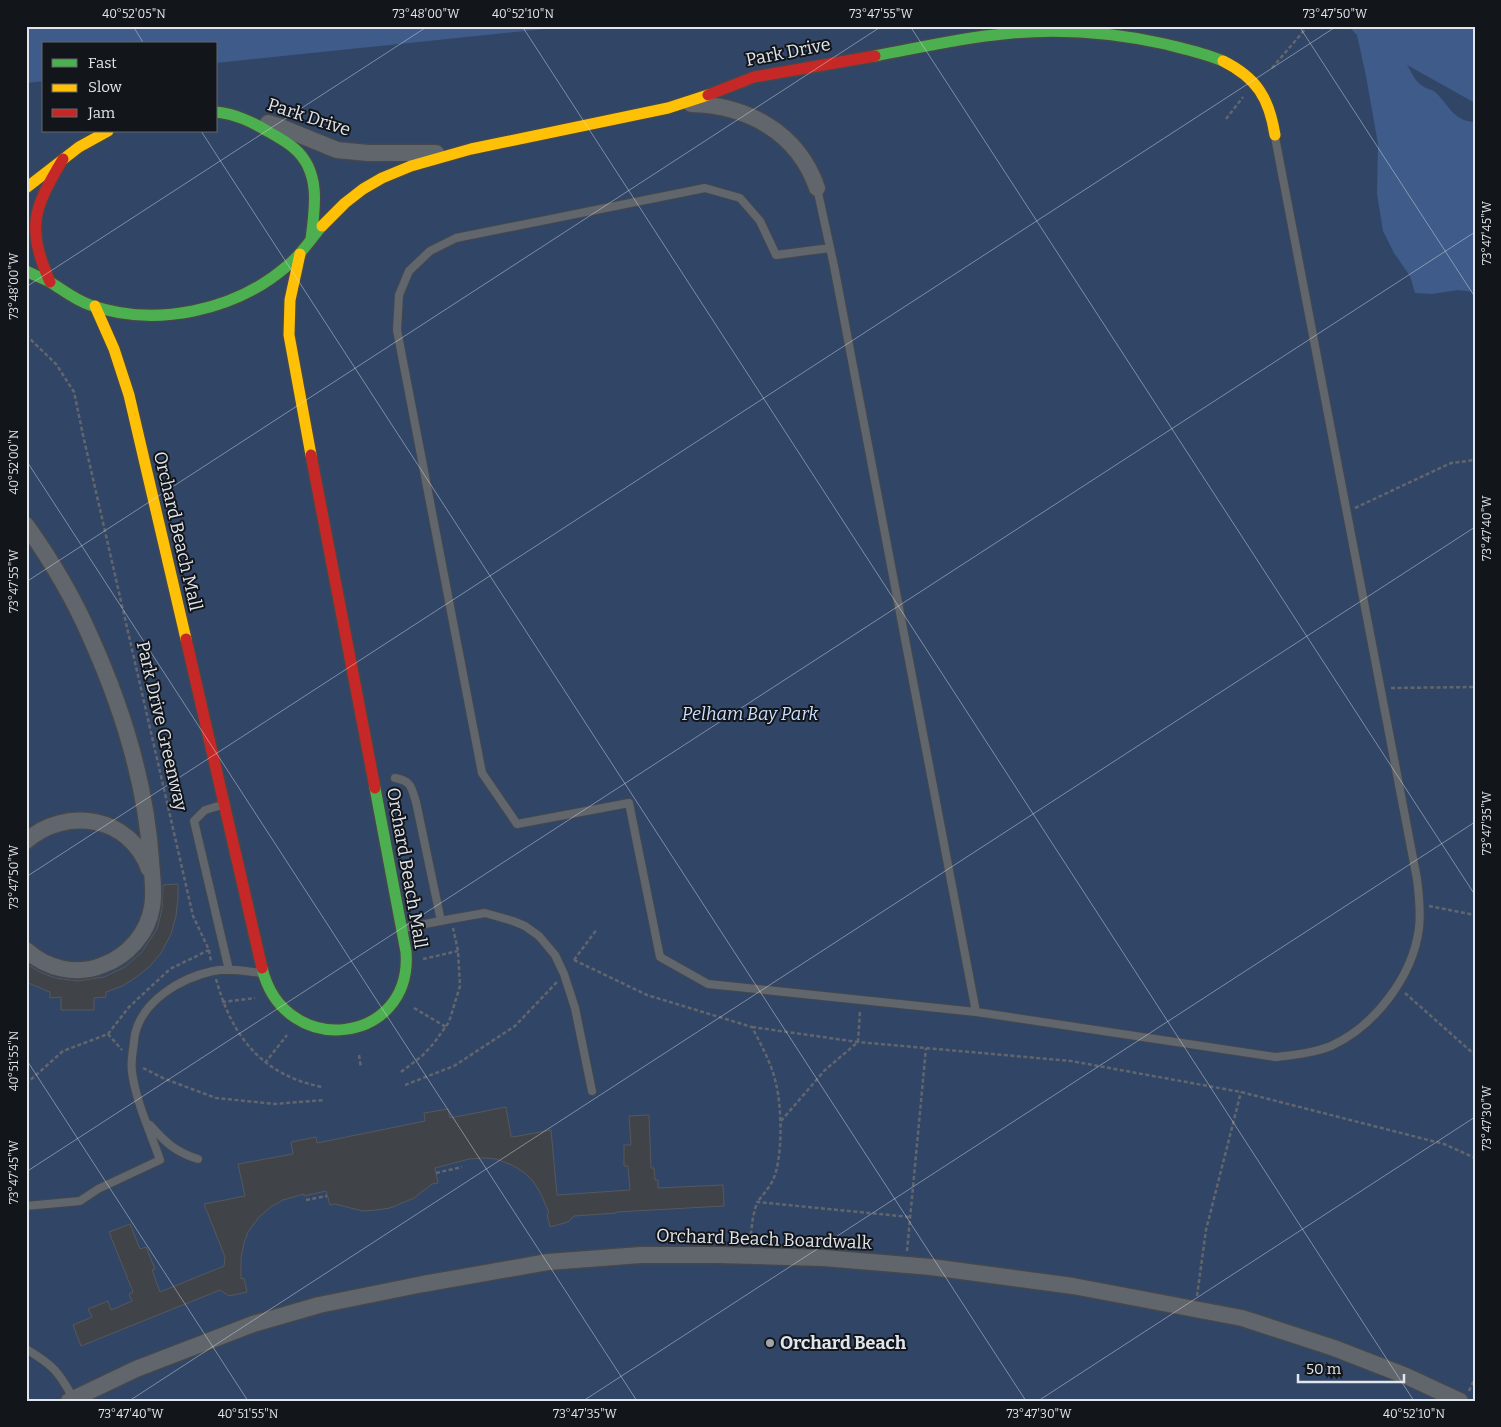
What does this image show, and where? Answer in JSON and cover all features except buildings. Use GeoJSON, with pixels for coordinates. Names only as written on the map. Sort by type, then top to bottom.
{"type":"FeatureCollection","features":[{"type":"Feature","properties":{"kind":"street","name":"Park Drive"},"geometry":{"type":"LineString","coordinates":[[26,271],[50,282],[72,297],[110,310],[139,315],[172,314],[204,309],[234,299],[262,285],[285,269],[343,204],[369,185],[396,172],[453,153],[684,104],[754,77],[1014,32],[1044,30],[1075,31],[1140,38],[1198,52],[1230,64],[1250,78],[1261,92],[1269,107],[1275,135]]}},
{"type":"Feature","properties":{"kind":"street","name":"Park Drive"},"geometry":{"type":"LineString","coordinates":[[684,104],[707,104],[723,107],[757,119],[771,127],[793,146],[808,168],[817,188]]}},
{"type":"Feature","properties":{"kind":"street","name":"Park Drive"},"geometry":{"type":"LineString","coordinates":[[218,112],[226,112],[278,126],[337,150],[368,153],[453,153]]}},
{"type":"Feature","properties":{"kind":"street","name":"Park Drive"},"geometry":{"type":"LineString","coordinates":[[243,117],[287,143],[296,150],[308,167],[313,178],[315,190],[311,240]]}},
{"type":"Feature","properties":{"kind":"street"},"geometry":{"type":"LineString","coordinates":[[26,188],[91,139],[106,132]]}},
{"type":"Feature","properties":{"kind":"street"},"geometry":{"type":"LineString","coordinates":[[50,282],[37,249],[34,219],[45,188],[63,159]]}},
{"type":"Feature","properties":{"kind":"street","name":"Orchard Beach Mall"},"geometry":{"type":"LineString","coordinates":[[95,306],[117,357],[129,395],[264,974],[281,1005],[296,1019],[305,1024],[324,1029],[352,1030],[377,1018],[396,996],[406,967],[406,954],[290,348],[287,319],[288,304],[300,254]]}},
{"type":"Feature","properties":{"kind":"street"},"geometry":{"type":"LineString","coordinates":[[26,524],[77,608],[111,686],[129,742],[143,798],[152,880],[152,906],[149,920],[129,949],[111,962],[88,970],[65,970],[38,959],[26,950]]}},
{"type":"Feature","properties":{"kind":"street"},"geometry":{"type":"LineString","coordinates":[[26,841],[36,833],[58,823],[71,820],[107,826],[126,836],[135,845],[147,864],[152,880]]}},
{"type":"Feature","properties":{"kind":"street","name":"Orchard Beach Boardwalk"},"geometry":{"type":"LineString","coordinates":[[71,1400],[136,1369],[236,1330],[319,1305],[548,1262],[641,1255],[747,1255],[823,1258],[931,1266],[1073,1286],[1242,1318],[1334,1348],[1406,1376],[1460,1401]]}},
{"type":"Feature","properties":{"kind":"lane"},"geometry":{"type":"LineString","coordinates":[[830,248],[776,255],[760,222],[740,198],[705,188],[456,238],[430,251],[410,272],[399,295],[397,330],[482,773],[517,824],[629,803],[660,957],[708,984],[976,1012],[1275,1057],[1300,1054],[1330,1046],[1356,1031],[1377,1012],[1397,986],[1411,958],[1419,929],[1420,904],[1417,879],[1275,135]]}},
{"type":"Feature","properties":{"kind":"lane"},"geometry":{"type":"LineString","coordinates":[[817,188],[976,1012]]}},
{"type":"Feature","properties":{"kind":"lane"},"geometry":{"type":"LineString","coordinates":[[394,778],[406,780],[411,785],[441,921]]}},
{"type":"Feature","properties":{"kind":"lane"},"geometry":{"type":"LineString","coordinates":[[224,804],[205,810],[194,822],[229,970]]}},
{"type":"Feature","properties":{"kind":"lane"},"geometry":{"type":"LineString","coordinates":[[402,929],[451,918],[486,913],[525,926],[539,936],[554,955],[564,974],[576,1008],[592,1091]]}},
{"type":"Feature","properties":{"kind":"lane"},"geometry":{"type":"LineString","coordinates":[[26,1206],[80,1200],[98,1188],[160,1160],[137,1098],[132,1070],[135,1032],[144,1015],[156,1001],[171,989],[191,978],[213,971],[229,970],[264,974]]}},
{"type":"Feature","properties":{"kind":"lane"},"geometry":{"type":"LineString","coordinates":[[145,1119],[176,1151],[198,1159]]}},
{"type":"Feature","properties":{"kind":"lane"},"geometry":{"type":"LineString","coordinates":[[26,1350],[50,1364],[63,1379],[71,1400]]}},
{"type":"Feature","properties":{"kind":"path"},"geometry":{"type":"LineString","coordinates":[[1272,68],[1308,26]]}},
{"type":"Feature","properties":{"kind":"path"},"geometry":{"type":"LineString","coordinates":[[1226,119],[1243,97]]}},
{"type":"Feature","properties":{"kind":"path","name":"Park Drive Greenway"},"geometry":{"type":"LineString","coordinates":[[26,335],[56,364],[74,392],[82,435],[193,916],[208,950],[222,1002],[249,1048],[265,1063],[282,1074],[305,1084],[322,1087]]}},
{"type":"Feature","properties":{"kind":"path"},"geometry":{"type":"LineString","coordinates":[[1347,512],[1451,463],[1475,460]]}},
{"type":"Feature","properties":{"kind":"path"},"geometry":{"type":"LineString","coordinates":[[1381,689],[1475,687]]}},
{"type":"Feature","properties":{"kind":"path"},"geometry":{"type":"LineString","coordinates":[[1420,904],[1475,915]]}},
{"type":"Feature","properties":{"kind":"path"},"geometry":{"type":"LineString","coordinates":[[401,1072],[422,1056],[449,1022],[460,986],[458,951],[451,918]]}},
{"type":"Feature","properties":{"kind":"path"},"geometry":{"type":"LineString","coordinates":[[406,1085],[454,1066],[516,1026],[564,974],[597,929]]}},
{"type":"Feature","properties":{"kind":"path"},"geometry":{"type":"LineString","coordinates":[[419,960],[458,951]]}},
{"type":"Feature","properties":{"kind":"path"},"geometry":{"type":"LineString","coordinates":[[574,960],[647,996],[752,1026],[858,1042],[1071,1061],[1240,1092],[1444,1144],[1475,1158]]}},
{"type":"Feature","properties":{"kind":"path"},"geometry":{"type":"LineString","coordinates":[[1397,986],[1475,1055]]}},
{"type":"Feature","properties":{"kind":"path"},"geometry":{"type":"LineString","coordinates":[[222,1002],[259,997]]}},
{"type":"Feature","properties":{"kind":"path"},"geometry":{"type":"LineString","coordinates":[[414,1008],[446,1027]]}},
{"type":"Feature","properties":{"kind":"path"},"geometry":{"type":"LineString","coordinates":[[780,1122],[825,1070],[858,1042],[860,1011]]}},
{"type":"Feature","properties":{"kind":"path"},"geometry":{"type":"LineString","coordinates":[[747,1255],[757,1202],[774,1177],[780,1138],[777,1085],[752,1026]]}},
{"type":"Feature","properties":{"kind":"path"},"geometry":{"type":"LineString","coordinates":[[265,1063],[289,1033]]}},
{"type":"Feature","properties":{"kind":"path"},"geometry":{"type":"LineString","coordinates":[[26,1084],[63,1051],[108,1034],[132,1062],[165,1079],[216,1098],[275,1104],[325,1100]]}},
{"type":"Feature","properties":{"kind":"path"},"geometry":{"type":"LineString","coordinates":[[906,1264],[926,1048]]}},
{"type":"Feature","properties":{"kind":"path"},"geometry":{"type":"LineString","coordinates":[[358,1055],[361,1068]]}},
{"type":"Feature","properties":{"kind":"path"},"geometry":{"type":"LineString","coordinates":[[1195,1309],[1206,1230],[1240,1092]]}},
{"type":"Feature","properties":{"kind":"path"},"geometry":{"type":"LineString","coordinates":[[436,1174],[462,1167]]}},
{"type":"Feature","properties":{"kind":"path"},"geometry":{"type":"LineString","coordinates":[[306,1200],[327,1196]]}},
{"type":"Feature","properties":{"kind":"path"},"geometry":{"type":"LineString","coordinates":[[757,1202],[910,1217]]}},
{"type":"Feature","properties":{"kind":"green space","name":"Pelham Bay Park"},"geometry":{"type":"Polygon","coordinates":[[[154,26],[1430,26],[1475,58],[1475,1401],[26,1401],[26,31],[154,26]]]}},
{"type":"Feature","properties":{"kind":"shaded area"},"geometry":{"type":"Polygon","coordinates":[[[26,26],[574,26],[218,63],[218,42],[42,42],[42,81],[26,83],[26,26]]]}},
{"type":"Feature","properties":{"kind":"shaded area"},"geometry":{"type":"Polygon","coordinates":[[[1348,26],[1475,26],[1475,103],[1407,65],[1418,83],[1435,92],[1456,115],[1461,119],[1475,122],[1475,292],[1458,290],[1432,294],[1415,293],[1410,276],[1394,253],[1383,231],[1377,194],[1378,144],[1357,35],[1348,26]]]}},
{"type":"Feature","properties":{"kind":"traffic: fast"},"geometry":{"type":"LineString","coordinates":[[875,56],[987,36],[1023,32],[1064,31],[1145,40],[1194,51],[1223,61]]}},
{"type":"Feature","properties":{"kind":"traffic: fast"},"geometry":{"type":"LineString","coordinates":[[218,112],[244,119],[256,125],[289,144],[303,158],[313,179],[315,203],[311,239]]}},
{"type":"Feature","properties":{"kind":"traffic: fast"},"geometry":{"type":"LineString","coordinates":[[26,271],[50,282],[74,298],[90,305],[115,312],[167,315],[219,304],[266,282],[297,257],[322,226]]}},
{"type":"Feature","properties":{"kind":"traffic: fast"},"geometry":{"type":"LineString","coordinates":[[262,968],[275,998],[295,1017],[319,1028],[345,1029],[369,1022],[390,1007],[403,983],[406,952],[375,788]]}},
{"type":"Feature","properties":{"kind":"traffic: slow"},"geometry":{"type":"LineString","coordinates":[[1223,61],[1245,75],[1260,90],[1269,110],[1275,135]]}},
{"type":"Feature","properties":{"kind":"traffic: slow"},"geometry":{"type":"LineString","coordinates":[[322,226],[345,203],[363,189],[382,178],[411,166],[471,149],[668,108],[708,95]]}},
{"type":"Feature","properties":{"kind":"traffic: slow"},"geometry":{"type":"LineString","coordinates":[[26,188],[79,147],[106,132]]}},
{"type":"Feature","properties":{"kind":"traffic: slow"},"geometry":{"type":"LineString","coordinates":[[300,254],[290,300],[289,335],[311,455]]}},
{"type":"Feature","properties":{"kind":"traffic: slow"},"geometry":{"type":"LineString","coordinates":[[95,306],[114,349],[129,395],[186,639]]}},
{"type":"Feature","properties":{"kind":"traffic: jam"},"geometry":{"type":"LineString","coordinates":[[708,95],[754,77],[875,56]]}},
{"type":"Feature","properties":{"kind":"traffic: jam"},"geometry":{"type":"LineString","coordinates":[[50,282],[38,247],[36,219],[39,205],[63,159]]}},
{"type":"Feature","properties":{"kind":"traffic: jam"},"geometry":{"type":"LineString","coordinates":[[311,455],[375,788]]}},
{"type":"Feature","properties":{"kind":"traffic: jam"},"geometry":{"type":"LineString","coordinates":[[186,639],[262,968]]}},
{"type":"Feature","properties":{"kind":"place","name":"Orchard Beach"},"geometry":{"type":"Point","coordinates":[770,1343]}}]}
